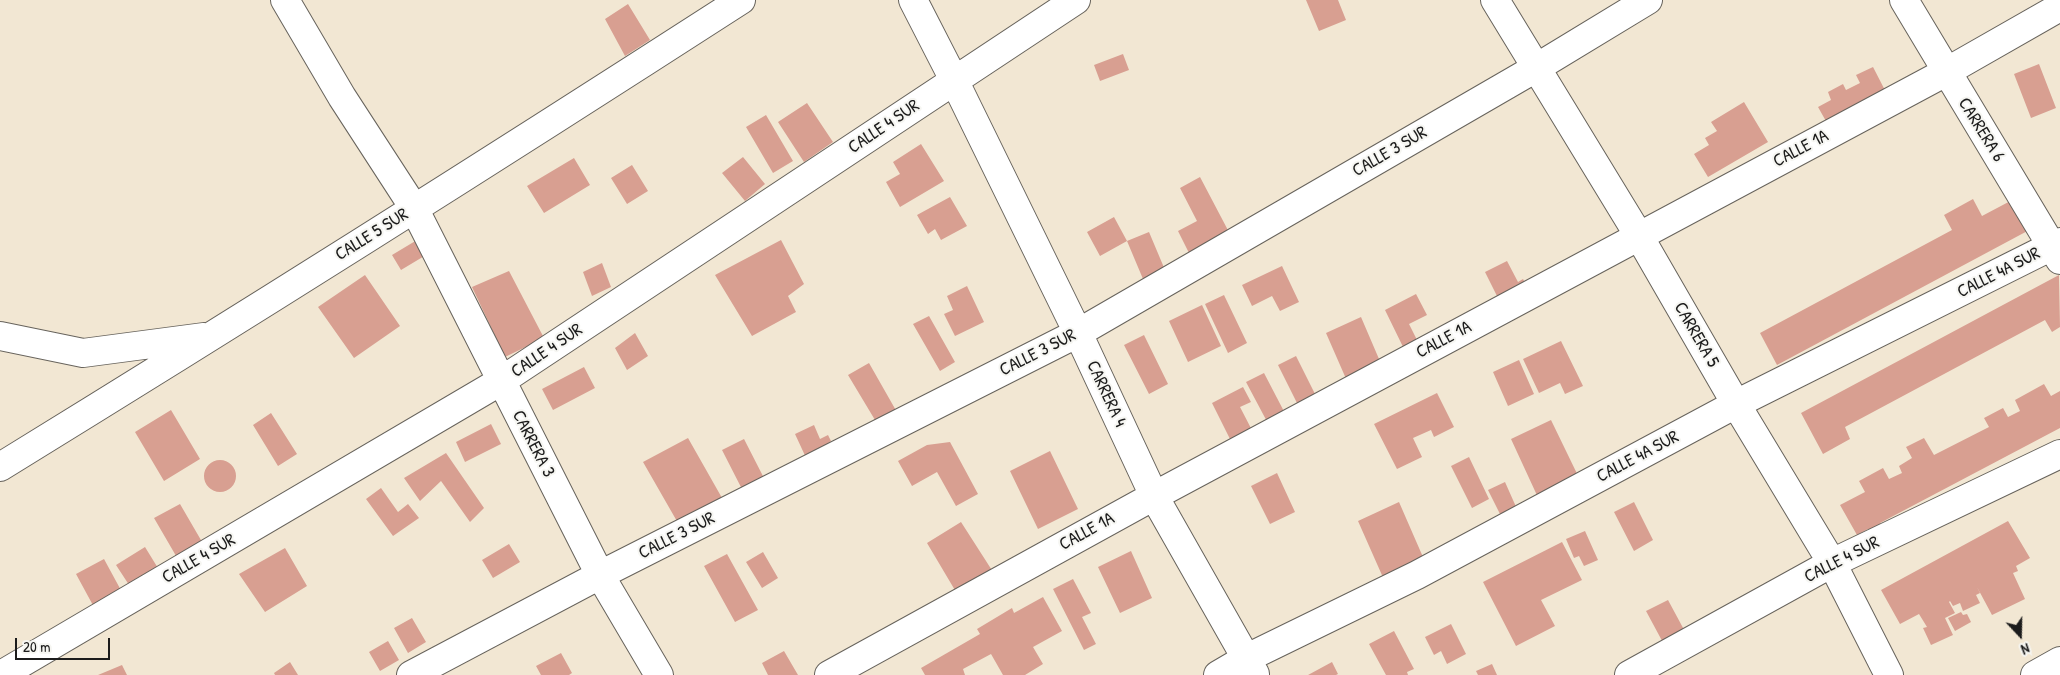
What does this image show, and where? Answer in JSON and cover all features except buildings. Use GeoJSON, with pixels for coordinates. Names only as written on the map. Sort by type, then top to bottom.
{"type":"FeatureCollection","features":[{"type":"Feature","properties":{"kind":"street","name":"CARRERA 3"},"geometry":{"type":"LineString","coordinates":[[285,0],[342,97],[414,208],[600,575],[659,675]]}},
{"type":"Feature","properties":{"kind":"street","name":"CALLE 5 SUR"},"geometry":{"type":"LineString","coordinates":[[0,467],[213,336],[742,0]]}},
{"type":"Feature","properties":{"kind":"street","name":"CARRERA 4"},"geometry":{"type":"LineString","coordinates":[[913,0],[1078,333],[1154,496],[1251,667]]}},
{"type":"Feature","properties":{"kind":"street","name":"CALLE 4 SUR"},"geometry":{"type":"LineString","coordinates":[[1,675],[502,382],[1076,0]]}},
{"type":"Feature","properties":{"kind":"street","name":"CARRERA 5"},"geometry":{"type":"LineString","coordinates":[[1495,0],[1639,236],[1736,404],[1832,564],[1890,675]]}},
{"type":"Feature","properties":{"kind":"street","name":"CALLE 3 SUR"},"geometry":{"type":"LineString","coordinates":[[411,675],[600,575],[1078,333],[1536,68],[1648,0]]}},
{"type":"Feature","properties":{"kind":"street","name":"CARRERA 6"},"geometry":{"type":"LineString","coordinates":[[1904,0],[1946,72],[2058,249]]}},
{"type":"Feature","properties":{"kind":"street","name":"CALLE 1A"},"geometry":{"type":"LineString","coordinates":[[829,675],[1154,496],[1946,72],[2060,7]]}},
{"type":"Feature","properties":{"kind":"street","name":"CALLE 4A SUR"},"geometry":{"type":"LineString","coordinates":[[1218,675],[1251,667],[1417,575],[1736,404],[2058,249]]}},
{"type":"Feature","properties":{"kind":"street"},"geometry":{"type":"LineString","coordinates":[[0,336],[83,353],[213,336]]}},
{"type":"Feature","properties":{"kind":"street","name":"CALLE 4 SUR"},"geometry":{"type":"LineString","coordinates":[[1629,675],[1832,564],[2060,454]]}},
{"type":"Feature","properties":{"kind":"street"},"geometry":{"type":"LineString","coordinates":[[2035,675],[2060,661]]}}]}
